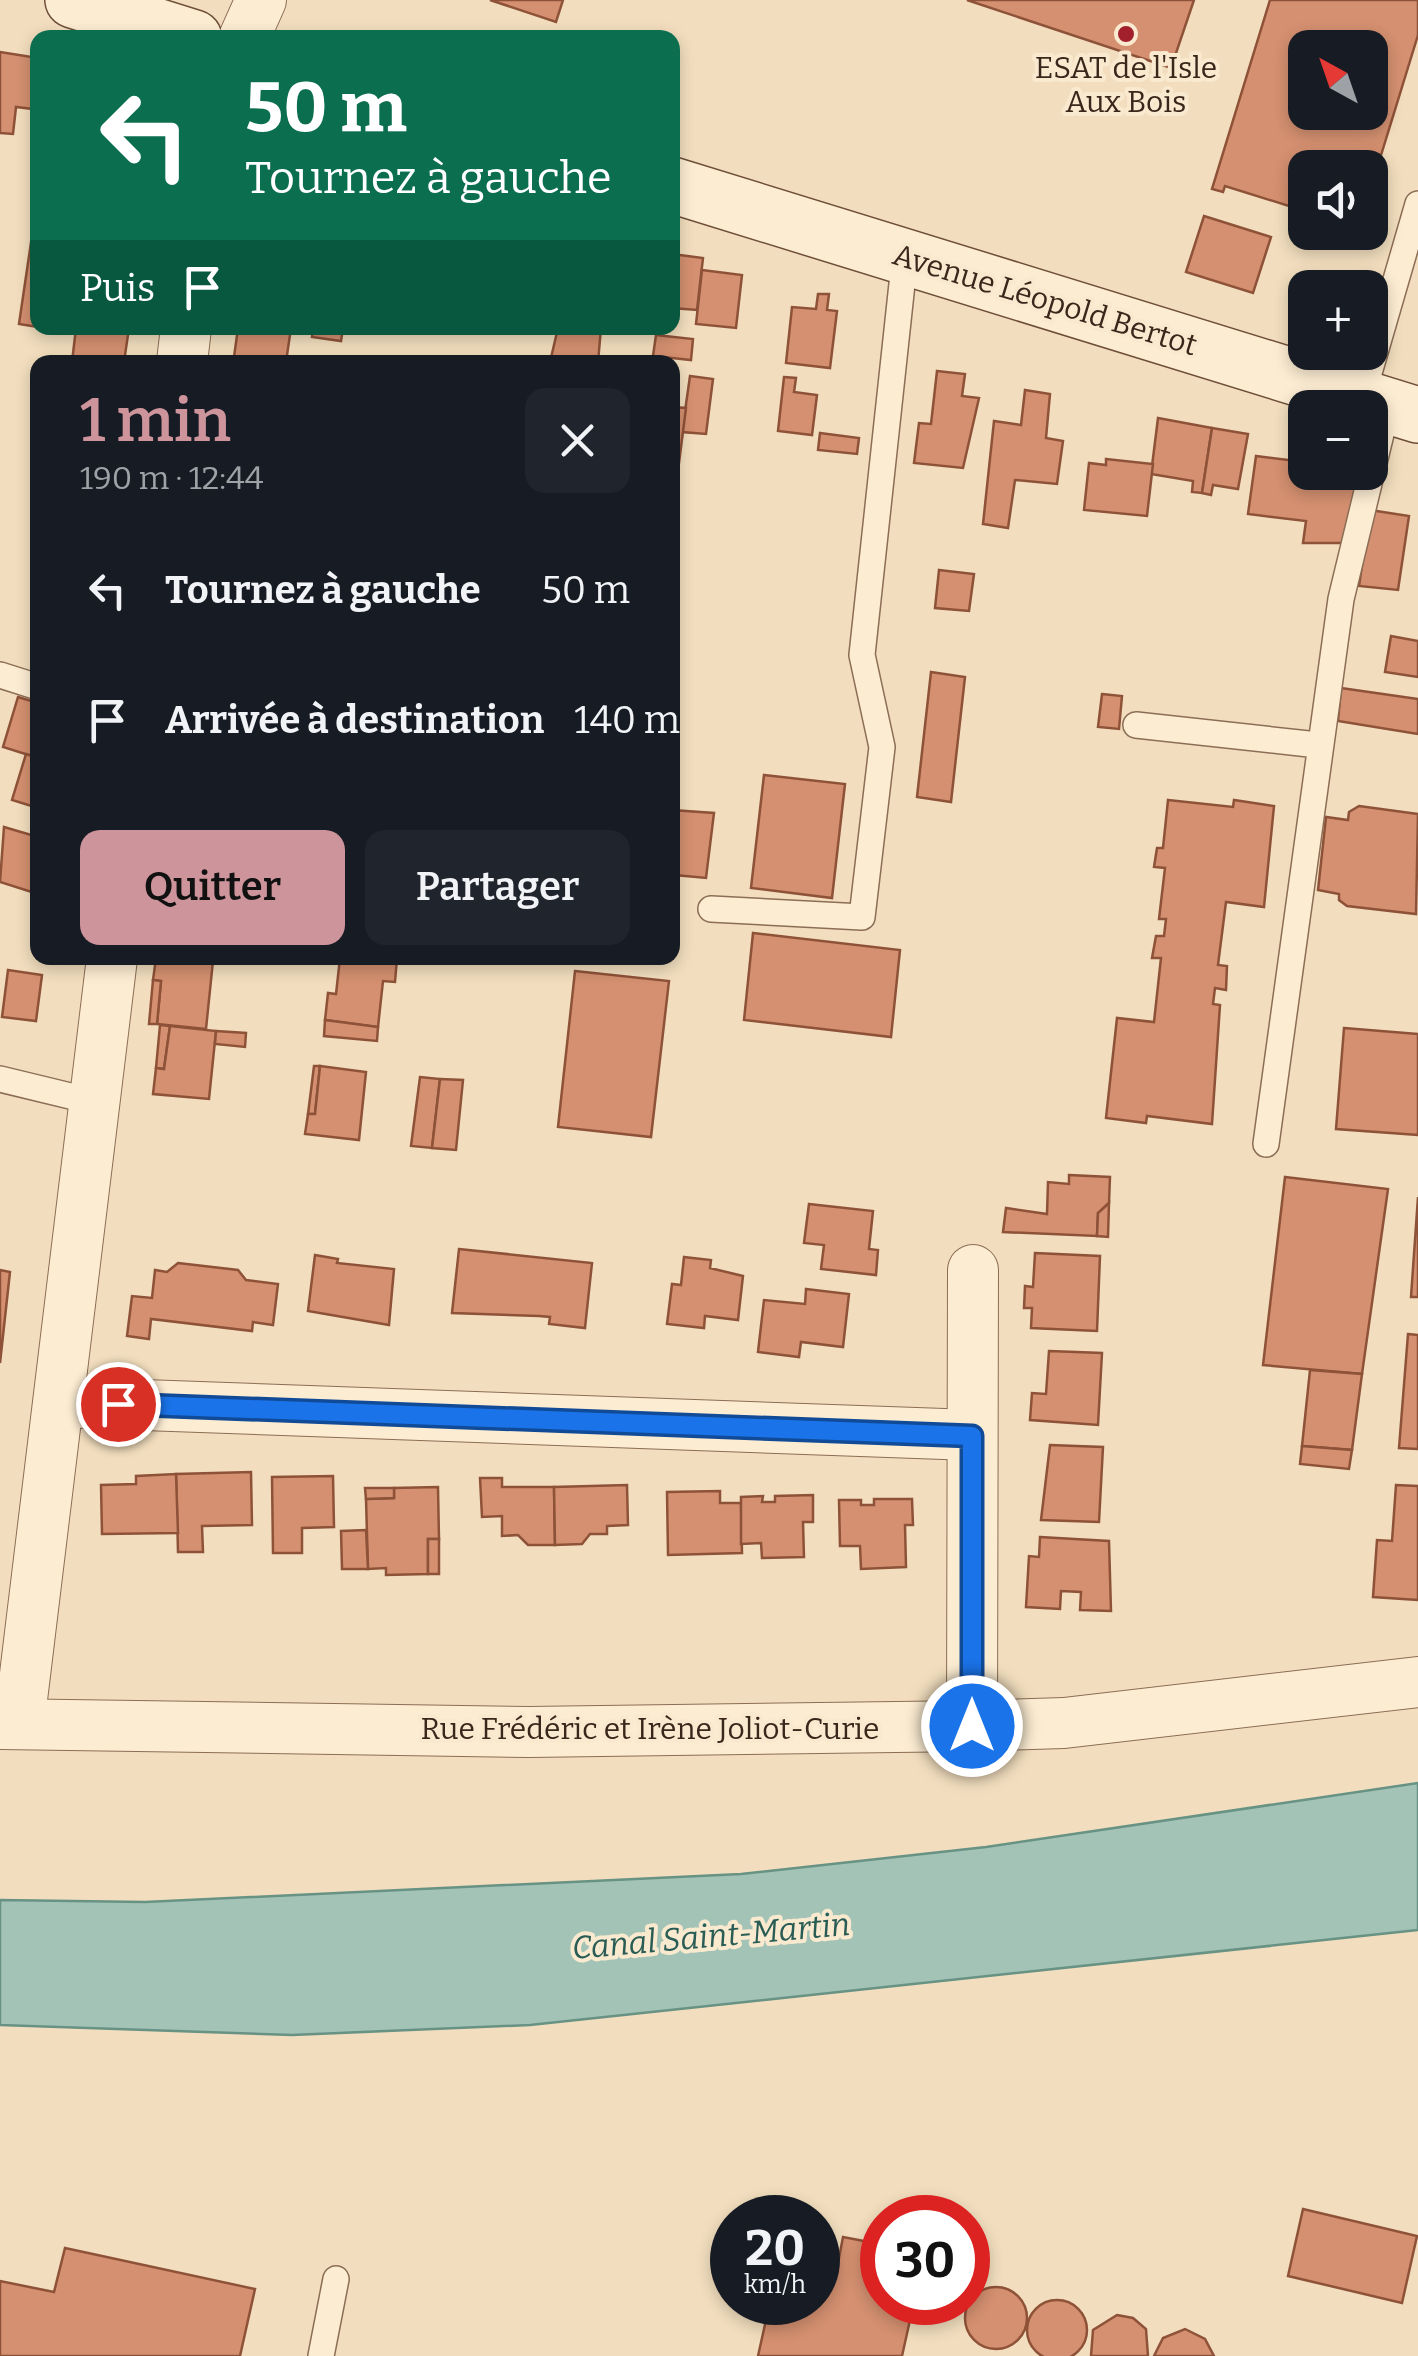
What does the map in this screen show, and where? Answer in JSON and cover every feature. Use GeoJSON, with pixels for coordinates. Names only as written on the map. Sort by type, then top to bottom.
{"type":"FeatureCollection","features":[{"type":"Feature","properties":{"kind":"street"},"geometry":{"type":"LineString","coordinates":[[72,0],[168,30]]}},
{"type":"Feature","properties":{"kind":"street"},"geometry":{"type":"LineString","coordinates":[[248,30],[262,0]]}},
{"type":"Feature","properties":{"kind":"street","name":"Avenue Léopold Bertot"},"geometry":{"type":"LineString","coordinates":[[680,187],[1389,406]]}},
{"type":"Feature","properties":{"kind":"street"},"geometry":{"type":"LineString","coordinates":[[9,1724],[60,1402],[111,965]]}},
{"type":"Feature","properties":{"kind":"street"},"geometry":{"type":"LineString","coordinates":[[972,1726],[973,1270]]}},
{"type":"Feature","properties":{"kind":"street"},"geometry":{"type":"LineString","coordinates":[[60,1402],[972,1436]]}},
{"type":"Feature","properties":{"kind":"street","name":"Rue Frédéric et Irène Joliot-Curie"},"geometry":{"type":"LineString","coordinates":[[9,1724],[529,1732],[972,1726],[1064,1723],[1418,1682]]}},
{"type":"Feature","properties":{"kind":"lane"},"geometry":{"type":"LineString","coordinates":[[1266,1144],[1341,599],[1389,406],[1418,204]]}},
{"type":"Feature","properties":{"kind":"lane"},"geometry":{"type":"LineString","coordinates":[[711,909],[862,917],[882,747],[862,656],[904,256]]}},
{"type":"Feature","properties":{"kind":"lane"},"geometry":{"type":"LineString","coordinates":[[0,675],[30,684]]}},
{"type":"Feature","properties":{"kind":"lane"},"geometry":{"type":"LineString","coordinates":[[1136,725],[1318,745]]}},
{"type":"Feature","properties":{"kind":"lane"},"geometry":{"type":"LineString","coordinates":[[0,1079],[95,1102]]}},
{"type":"Feature","properties":{"kind":"lane"},"geometry":{"type":"LineString","coordinates":[[321,2356],[336,2279]]}},
{"type":"Feature","properties":{"kind":"water","name":"Canal Saint-Martin"},"geometry":{"type":"Polygon","coordinates":[[[1418,1783],[1418,1930],[530,2025],[292,2035],[0,2025],[0,1900],[145,1902],[741,1874],[986,1847],[1418,1783]]]}},
{"type":"Feature","properties":{"kind":"building"},"geometry":{"type":"Polygon","coordinates":[[[490,0],[563,0],[556,22],[490,0]]]}},
{"type":"Feature","properties":{"kind":"building","name":"ESAT de l'Isle Aux Bois"},"geometry":{"type":"Polygon","coordinates":[[[967,0],[1194,0],[1171,68],[967,0]]]}},
{"type":"Feature","properties":{"kind":"building"},"geometry":{"type":"Polygon","coordinates":[[[1270,0],[1418,0],[1418,35],[1383,150],[1288,150],[1288,206],[1225,186],[1223,192],[1212,189],[1270,0]]]}},
{"type":"Feature","properties":{"kind":"building"},"geometry":{"type":"Polygon","coordinates":[[[0,52],[30,57],[30,109],[16,107],[13,134],[0,133],[0,52]]]}},
{"type":"Feature","properties":{"kind":"building"},"geometry":{"type":"Polygon","coordinates":[[[1204,216],[1271,237],[1253,293],[1186,272],[1204,216]]]}},
{"type":"Feature","properties":{"kind":"building"},"geometry":{"type":"Polygon","coordinates":[[[30,249],[30,326],[19,324],[30,249]]]}},
{"type":"Feature","properties":{"kind":"building"},"geometry":{"type":"Polygon","coordinates":[[[680,255],[703,258],[697,310],[680,309],[680,255]]]}},
{"type":"Feature","properties":{"kind":"building"},"geometry":{"type":"Polygon","coordinates":[[[702,270],[742,275],[736,328],[696,324],[702,270]]]}},
{"type":"Feature","properties":{"kind":"building"},"geometry":{"type":"Polygon","coordinates":[[[818,294],[829,294],[827,310],[837,311],[830,368],[786,363],[792,307],[816,309],[818,294]]]}},
{"type":"Feature","properties":{"kind":"building"},"geometry":{"type":"Polygon","coordinates":[[[75,335],[128,335],[125,355],[73,355],[75,335]]]}},
{"type":"Feature","properties":{"kind":"building"},"geometry":{"type":"Polygon","coordinates":[[[237,335],[290,335],[287,355],[234,355],[237,335]]]}},
{"type":"Feature","properties":{"kind":"building"},"geometry":{"type":"Polygon","coordinates":[[[312,335],[342,335],[341,341],[312,335]]]}},
{"type":"Feature","properties":{"kind":"building"},"geometry":{"type":"Polygon","coordinates":[[[556,335],[600,335],[599,355],[552,355],[556,335]]]}},
{"type":"Feature","properties":{"kind":"building"},"geometry":{"type":"Polygon","coordinates":[[[656,335],[693,339],[691,360],[680,359],[680,355],[653,355],[656,335]]]}},
{"type":"Feature","properties":{"kind":"building"},"geometry":{"type":"Polygon","coordinates":[[[937,371],[965,374],[962,396],[979,398],[963,468],[914,463],[919,423],[931,424],[937,371]]]}},
{"type":"Feature","properties":{"kind":"building"},"geometry":{"type":"Polygon","coordinates":[[[690,376],[713,379],[706,434],[682,432],[690,376]]]}},
{"type":"Feature","properties":{"kind":"building"},"geometry":{"type":"Polygon","coordinates":[[[784,377],[796,378],[794,392],[817,395],[812,435],[778,431],[784,377]]]}},
{"type":"Feature","properties":{"kind":"building"},"geometry":{"type":"Polygon","coordinates":[[[1025,390],[1050,394],[1046,438],[1063,441],[1057,484],[1015,480],[1008,528],[983,524],[994,421],[1021,425],[1025,390]]]}},
{"type":"Feature","properties":{"kind":"building"},"geometry":{"type":"Polygon","coordinates":[[[680,408],[686,408],[680,455],[680,408]]]}},
{"type":"Feature","properties":{"kind":"building"},"geometry":{"type":"Polygon","coordinates":[[[1158,418],[1212,428],[1202,493],[1192,492],[1193,481],[1151,474],[1158,418]]]}},
{"type":"Feature","properties":{"kind":"building"},"geometry":{"type":"Polygon","coordinates":[[[1212,428],[1248,434],[1238,489],[1213,485],[1211,495],[1202,493],[1212,428]]]}},
{"type":"Feature","properties":{"kind":"building"},"geometry":{"type":"Polygon","coordinates":[[[820,433],[859,438],[857,454],[818,450],[820,433]]]}},
{"type":"Feature","properties":{"kind":"building"},"geometry":{"type":"Polygon","coordinates":[[[1256,456],[1288,460],[1288,490],[1361,490],[1354,543],[1303,543],[1306,521],[1248,514],[1256,456]]]}},
{"type":"Feature","properties":{"kind":"building"},"geometry":{"type":"Polygon","coordinates":[[[1106,459],[1153,464],[1147,516],[1084,510],[1089,463],[1106,465],[1106,459]]]}},
{"type":"Feature","properties":{"kind":"building"},"geometry":{"type":"Polygon","coordinates":[[[1370,510],[1409,516],[1398,590],[1359,586],[1370,510]]]}},
{"type":"Feature","properties":{"kind":"building"},"geometry":{"type":"Polygon","coordinates":[[[939,570],[974,574],[969,611],[935,608],[939,570]]]}},
{"type":"Feature","properties":{"kind":"building"},"geometry":{"type":"Polygon","coordinates":[[[1391,636],[1418,641],[1418,677],[1385,672],[1391,636]]]}},
{"type":"Feature","properties":{"kind":"building"},"geometry":{"type":"Polygon","coordinates":[[[931,672],[965,677],[951,802],[917,797],[931,672]]]}},
{"type":"Feature","properties":{"kind":"building"},"geometry":{"type":"Polygon","coordinates":[[[1341,688],[1418,699],[1418,734],[1338,721],[1341,688]]]}},
{"type":"Feature","properties":{"kind":"building"},"geometry":{"type":"Polygon","coordinates":[[[1102,694],[1122,696],[1119,729],[1098,727],[1102,694]]]}},
{"type":"Feature","properties":{"kind":"building"},"geometry":{"type":"Polygon","coordinates":[[[18,697],[30,701],[30,755],[3,747],[18,697]]]}},
{"type":"Feature","properties":{"kind":"building"},"geometry":{"type":"Polygon","coordinates":[[[26,754],[30,755],[30,806],[12,800],[26,754]]]}},
{"type":"Feature","properties":{"kind":"building"},"geometry":{"type":"Polygon","coordinates":[[[764,775],[845,784],[832,898],[751,888],[764,775]]]}},
{"type":"Feature","properties":{"kind":"building"},"geometry":{"type":"Polygon","coordinates":[[[1168,800],[1233,807],[1234,800],[1274,806],[1264,907],[1226,902],[1218,965],[1227,966],[1226,990],[1215,988],[1213,1004],[1220,1005],[1212,1124],[1147,1116],[1146,1123],[1106,1118],[1117,1018],[1154,1022],[1161,958],[1152,958],[1156,936],[1164,936],[1166,919],[1159,919],[1165,868],[1154,867],[1157,848],[1163,848],[1168,800]]]}},
{"type":"Feature","properties":{"kind":"building"},"geometry":{"type":"Polygon","coordinates":[[[1359,806],[1418,814],[1416,914],[1347,906],[1339,900],[1339,894],[1318,890],[1326,817],[1348,820],[1349,812],[1359,806]]]}},
{"type":"Feature","properties":{"kind":"building"},"geometry":{"type":"Polygon","coordinates":[[[680,811],[714,813],[706,878],[680,875],[680,811]]]}},
{"type":"Feature","properties":{"kind":"building"},"geometry":{"type":"Polygon","coordinates":[[[4,827],[30,835],[30,891],[0,882],[4,827]]]}},
{"type":"Feature","properties":{"kind":"building"},"geometry":{"type":"Polygon","coordinates":[[[753,933],[900,950],[891,1037],[744,1020],[753,933]]]}},
{"type":"Feature","properties":{"kind":"building"},"geometry":{"type":"Polygon","coordinates":[[[155,965],[213,965],[206,1029],[157,1024],[161,981],[153,980],[155,965]]]}},
{"type":"Feature","properties":{"kind":"building"},"geometry":{"type":"Polygon","coordinates":[[[339,965],[396,965],[395,982],[383,981],[378,1027],[325,1020],[328,993],[336,994],[339,965]]]}},
{"type":"Feature","properties":{"kind":"building"},"geometry":{"type":"Polygon","coordinates":[[[8,970],[42,975],[36,1021],[2,1017],[8,970]]]}},
{"type":"Feature","properties":{"kind":"building"},"geometry":{"type":"Polygon","coordinates":[[[575,971],[669,981],[651,1137],[558,1127],[575,971]]]}},
{"type":"Feature","properties":{"kind":"building"},"geometry":{"type":"Polygon","coordinates":[[[153,980],[161,981],[157,1024],[149,1024],[153,980]]]}},
{"type":"Feature","properties":{"kind":"building"},"geometry":{"type":"Polygon","coordinates":[[[325,1020],[378,1027],[377,1041],[324,1036],[325,1020]]]}},
{"type":"Feature","properties":{"kind":"building"},"geometry":{"type":"Polygon","coordinates":[[[160,1025],[170,1026],[164,1069],[156,1068],[160,1025]]]}},
{"type":"Feature","properties":{"kind":"building"},"geometry":{"type":"Polygon","coordinates":[[[170,1026],[216,1031],[209,1099],[153,1094],[156,1068],[164,1069],[170,1026]]]}},
{"type":"Feature","properties":{"kind":"building"},"geometry":{"type":"Polygon","coordinates":[[[1344,1028],[1418,1034],[1418,1135],[1336,1129],[1344,1028]]]}},
{"type":"Feature","properties":{"kind":"building"},"geometry":{"type":"Polygon","coordinates":[[[216,1031],[246,1033],[245,1047],[215,1044],[216,1031]]]}},
{"type":"Feature","properties":{"kind":"building"},"geometry":{"type":"Polygon","coordinates":[[[314,1066],[320,1066],[315,1114],[308,1114],[314,1066]]]}},
{"type":"Feature","properties":{"kind":"building"},"geometry":{"type":"Polygon","coordinates":[[[320,1066],[366,1072],[359,1140],[305,1134],[308,1114],[315,1114],[320,1066]]]}},
{"type":"Feature","properties":{"kind":"building"},"geometry":{"type":"Polygon","coordinates":[[[420,1077],[440,1079],[432,1148],[411,1146],[420,1077]]]}},
{"type":"Feature","properties":{"kind":"building"},"geometry":{"type":"Polygon","coordinates":[[[440,1079],[463,1080],[456,1150],[432,1148],[440,1079]]]}},
{"type":"Feature","properties":{"kind":"building"},"geometry":{"type":"Polygon","coordinates":[[[1069,1175],[1110,1177],[1109,1203],[1098,1213],[1097,1236],[1003,1232],[1006,1208],[1047,1214],[1048,1182],[1069,1184],[1069,1175]]]}},
{"type":"Feature","properties":{"kind":"building"},"geometry":{"type":"Polygon","coordinates":[[[1285,1177],[1388,1189],[1362,1374],[1263,1365],[1285,1177]]]}},
{"type":"Feature","properties":{"kind":"building"},"geometry":{"type":"Polygon","coordinates":[[[1418,1197],[1418,1297],[1411,1297],[1418,1197]]]}},
{"type":"Feature","properties":{"kind":"building"},"geometry":{"type":"Polygon","coordinates":[[[1109,1203],[1108,1237],[1097,1236],[1098,1213],[1109,1203]]]}},
{"type":"Feature","properties":{"kind":"building"},"geometry":{"type":"Polygon","coordinates":[[[809,1204],[873,1211],[869,1249],[878,1250],[876,1275],[821,1269],[824,1245],[804,1243],[809,1204]]]}},
{"type":"Feature","properties":{"kind":"building"},"geometry":{"type":"Polygon","coordinates":[[[459,1249],[592,1263],[585,1328],[549,1324],[550,1317],[452,1313],[459,1249]]]}},
{"type":"Feature","properties":{"kind":"building"},"geometry":{"type":"Polygon","coordinates":[[[1035,1253],[1100,1256],[1097,1331],[1031,1328],[1032,1308],[1024,1308],[1025,1286],[1033,1287],[1035,1253]]]}},
{"type":"Feature","properties":{"kind":"building"},"geometry":{"type":"Polygon","coordinates":[[[315,1255],[338,1259],[337,1263],[394,1269],[389,1325],[308,1311],[315,1255]]]}},
{"type":"Feature","properties":{"kind":"building"},"geometry":{"type":"Polygon","coordinates":[[[684,1257],[711,1260],[710,1268],[743,1276],[738,1320],[705,1316],[704,1328],[667,1324],[672,1284],[681,1285],[684,1257]]]}},
{"type":"Feature","properties":{"kind":"building"},"geometry":{"type":"Polygon","coordinates":[[[178,1263],[238,1270],[246,1280],[278,1284],[273,1325],[253,1322],[252,1331],[151,1319],[149,1339],[127,1336],[132,1296],[152,1298],[155,1270],[167,1272],[178,1263]]]}},
{"type":"Feature","properties":{"kind":"building"},"geometry":{"type":"Polygon","coordinates":[[[0,1270],[10,1272],[0,1363],[0,1270]]]}},
{"type":"Feature","properties":{"kind":"building"},"geometry":{"type":"Polygon","coordinates":[[[806,1289],[849,1294],[843,1347],[801,1342],[799,1357],[758,1352],[764,1300],[805,1304],[806,1289]]]}},
{"type":"Feature","properties":{"kind":"building"},"geometry":{"type":"Polygon","coordinates":[[[1408,1334],[1418,1335],[1418,1449],[1399,1448],[1408,1334]]]}},
{"type":"Feature","properties":{"kind":"building"},"geometry":{"type":"Polygon","coordinates":[[[1049,1351],[1102,1353],[1098,1425],[1030,1420],[1032,1393],[1046,1394],[1049,1351]]]}},
{"type":"Feature","properties":{"kind":"building"},"geometry":{"type":"Polygon","coordinates":[[[1310,1370],[1362,1374],[1352,1450],[1302,1446],[1310,1370]]]}},
{"type":"Feature","properties":{"kind":"building"},"geometry":{"type":"Polygon","coordinates":[[[1050,1445],[1103,1447],[1099,1522],[1041,1520],[1050,1445]]]}},
{"type":"Feature","properties":{"kind":"building"},"geometry":{"type":"Polygon","coordinates":[[[1302,1446],[1352,1450],[1349,1469],[1300,1464],[1302,1446]]]}},
{"type":"Feature","properties":{"kind":"building"},"geometry":{"type":"Polygon","coordinates":[[[251,1472],[252,1525],[202,1526],[203,1552],[178,1552],[176,1474],[251,1472]]]}},
{"type":"Feature","properties":{"kind":"building"},"geometry":{"type":"Polygon","coordinates":[[[176,1474],[178,1533],[102,1534],[101,1485],[136,1484],[136,1476],[176,1474]]]}},
{"type":"Feature","properties":{"kind":"building"},"geometry":{"type":"Polygon","coordinates":[[[333,1476],[334,1527],[302,1528],[302,1553],[273,1553],[272,1477],[333,1476]]]}},
{"type":"Feature","properties":{"kind":"building"},"geometry":{"type":"Polygon","coordinates":[[[480,1478],[502,1478],[502,1487],[554,1487],[555,1545],[528,1545],[518,1535],[502,1536],[502,1516],[482,1517],[480,1478]]]}},
{"type":"Feature","properties":{"kind":"building"},"geometry":{"type":"Polygon","coordinates":[[[627,1485],[628,1525],[607,1526],[607,1534],[590,1534],[582,1544],[555,1545],[554,1487],[627,1485]]]}},
{"type":"Feature","properties":{"kind":"building"},"geometry":{"type":"Polygon","coordinates":[[[1396,1485],[1418,1486],[1418,1600],[1373,1597],[1377,1540],[1392,1541],[1396,1485]]]}},
{"type":"Feature","properties":{"kind":"building"},"geometry":{"type":"Polygon","coordinates":[[[438,1487],[439,1539],[428,1539],[428,1574],[386,1575],[386,1568],[368,1569],[366,1499],[394,1498],[394,1488],[438,1487]]]}},
{"type":"Feature","properties":{"kind":"building"},"geometry":{"type":"Polygon","coordinates":[[[365,1488],[394,1488],[394,1498],[366,1499],[365,1488]]]}},
{"type":"Feature","properties":{"kind":"building"},"geometry":{"type":"Polygon","coordinates":[[[720,1491],[720,1503],[741,1503],[742,1553],[668,1555],[667,1492],[720,1491]]]}},
{"type":"Feature","properties":{"kind":"building"},"geometry":{"type":"Polygon","coordinates":[[[813,1495],[813,1522],[803,1522],[804,1557],[762,1558],[761,1543],[741,1544],[741,1497],[763,1496],[762,1502],[775,1502],[775,1496],[813,1495]]]}},
{"type":"Feature","properties":{"kind":"building"},"geometry":{"type":"Polygon","coordinates":[[[874,1499],[912,1499],[913,1525],[905,1525],[906,1567],[861,1569],[860,1546],[840,1546],[839,1500],[861,1500],[861,1505],[874,1505],[874,1499]]]}},
{"type":"Feature","properties":{"kind":"building"},"geometry":{"type":"Polygon","coordinates":[[[366,1530],[368,1569],[342,1569],[341,1531],[366,1530]]]}},
{"type":"Feature","properties":{"kind":"building"},"geometry":{"type":"Polygon","coordinates":[[[1040,1537],[1109,1541],[1111,1611],[1080,1610],[1081,1592],[1061,1591],[1060,1609],[1026,1607],[1029,1556],[1039,1557],[1040,1537]]]}},
{"type":"Feature","properties":{"kind":"building"},"geometry":{"type":"Polygon","coordinates":[[[428,1539],[439,1539],[439,1574],[428,1574],[428,1539]]]}},
{"type":"Feature","properties":{"kind":"building"},"geometry":{"type":"Polygon","coordinates":[[[1303,2209],[1417,2236],[1402,2303],[1288,2276],[1303,2209]]]}},
{"type":"Feature","properties":{"kind":"building"},"geometry":{"type":"Polygon","coordinates":[[[843,2237],[860,2240],[860,2325],[909,2325],[902,2356],[758,2356],[765,2325],[840,2325],[843,2237]]]}},
{"type":"Feature","properties":{"kind":"building"},"geometry":{"type":"Polygon","coordinates":[[[65,2248],[255,2289],[240,2356],[0,2356],[0,2281],[54,2292],[65,2248]]]}},
{"type":"Feature","properties":{"kind":"building"},"geometry":{"type":"Polygon","coordinates":[[[990,2288],[1008,2290],[1024,2306],[1024,2330],[1008,2346],[984,2346],[968,2330],[967,2325],[990,2325],[990,2288]]]}},
{"type":"Feature","properties":{"kind":"building"},"geometry":{"type":"Polygon","coordinates":[[[1046,2302],[1068,2302],[1085,2319],[1085,2341],[1069,2357],[1045,2357],[1029,2341],[1029,2319],[1046,2302]]]}},
{"type":"Feature","properties":{"kind":"building"},"geometry":{"type":"Polygon","coordinates":[[[1117,2315],[1133,2318],[1146,2329],[1148,2356],[1091,2356],[1093,2330],[1117,2315]]]}},
{"type":"Feature","properties":{"kind":"building"},"geometry":{"type":"Polygon","coordinates":[[[1185,2329],[1205,2339],[1214,2356],[1154,2356],[1163,2338],[1185,2329]]]}},
{"type":"Feature","properties":{"kind":"place","name":"ESAT de l'Isle Aux Bois"},"geometry":{"type":"Point","coordinates":[1126,34]}},
{"type":"Feature","properties":{"kind":"route"},"geometry":{"type":"LineString","coordinates":[[118,1404],[972,1436],[972,1726]]}}]}
